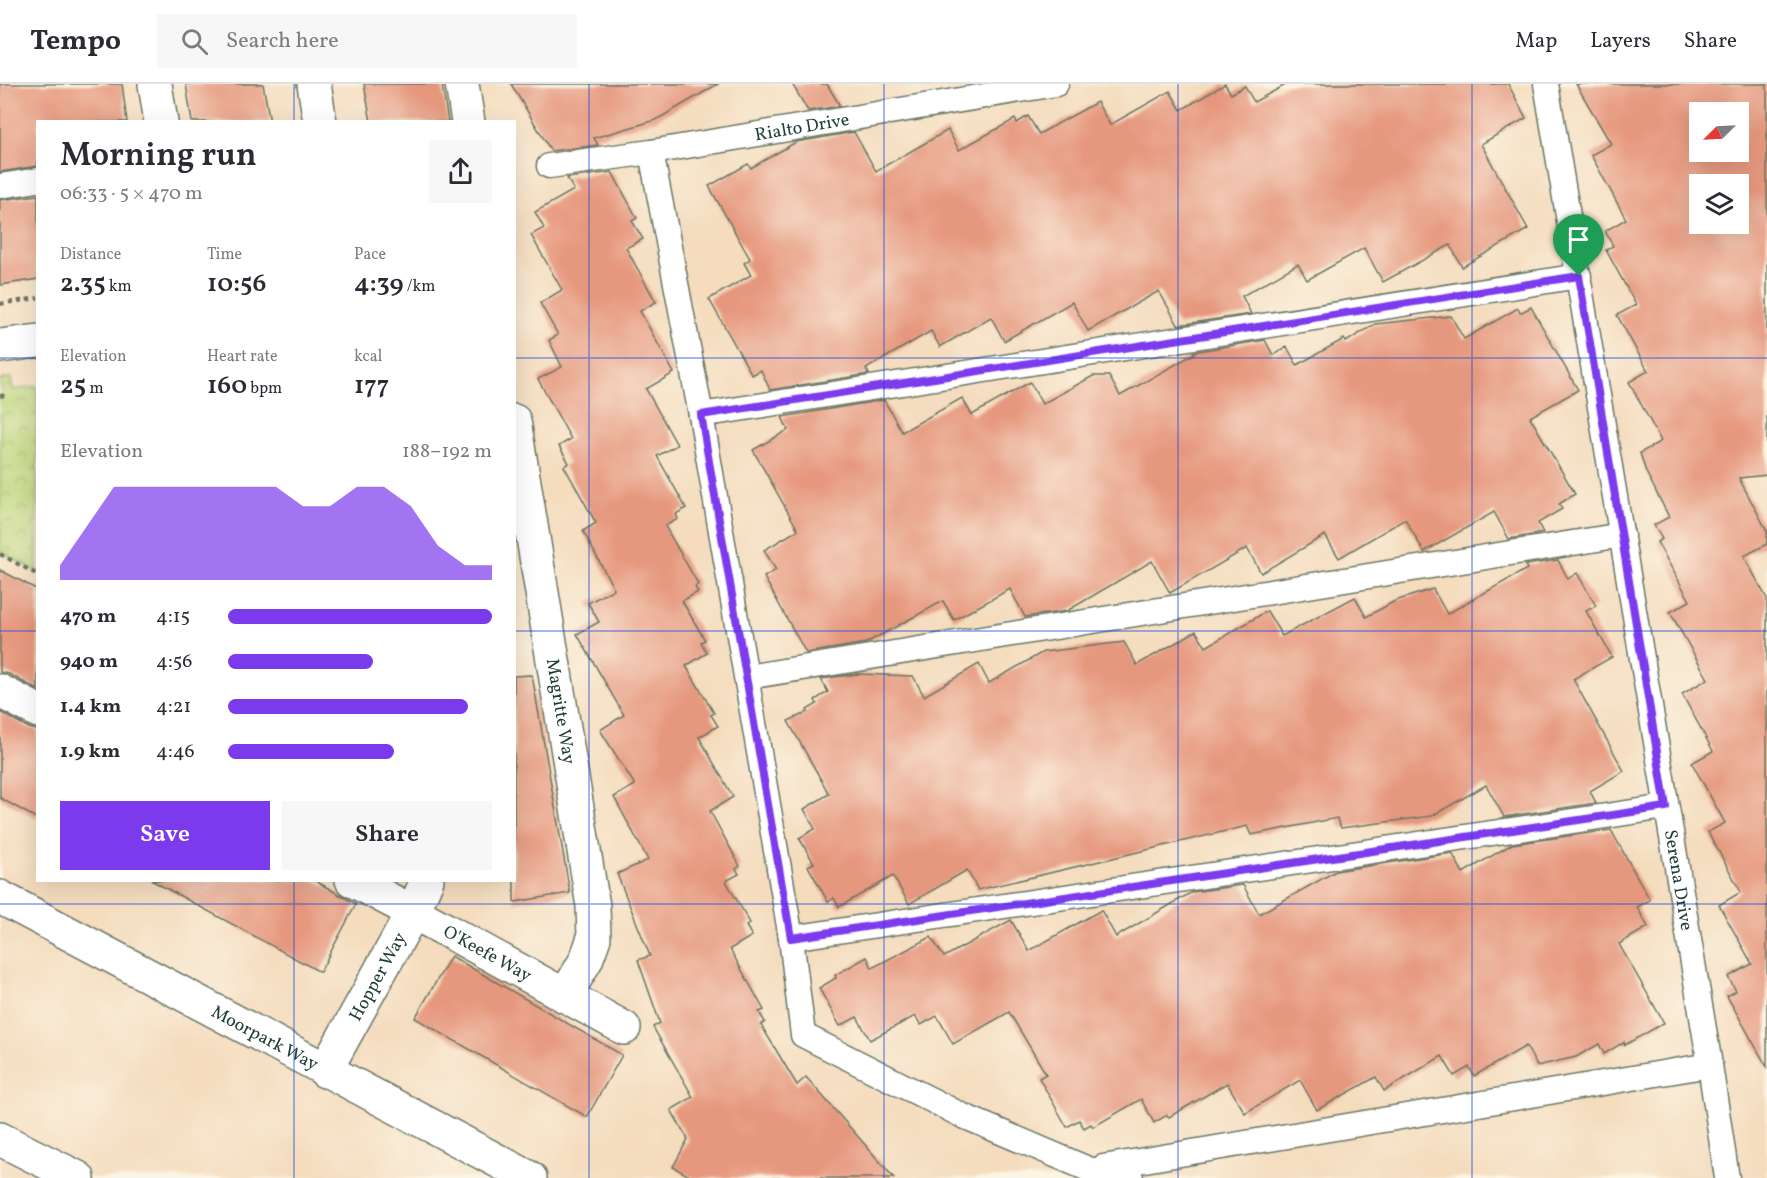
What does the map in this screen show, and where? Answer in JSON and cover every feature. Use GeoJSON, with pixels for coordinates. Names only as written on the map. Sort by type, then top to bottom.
{"type":"FeatureCollection","features":[{"type":"Feature","properties":{"kind":"main road"},"geometry":{"type":"LineString","coordinates":[[155,84],[161,120]]}},
{"type":"Feature","properties":{"kind":"main road"},"geometry":{"type":"LineString","coordinates":[[314,84],[320,120]]}},
{"type":"Feature","properties":{"kind":"main road"},"geometry":{"type":"LineString","coordinates":[[462,84],[468,120]]}},
{"type":"Feature","properties":{"kind":"main road"},"geometry":{"type":"LineString","coordinates":[[0,346],[36,340]]}},
{"type":"Feature","properties":{"kind":"main road","name":"Magritte Way"},"geometry":{"type":"LineString","coordinates":[[516,434],[593,906],[594,938],[586,960],[565,996]]}},
{"type":"Feature","properties":{"kind":"main road"},"geometry":{"type":"LineString","coordinates":[[0,691],[36,710]]}},
{"type":"Feature","properties":{"kind":"main road","name":"O'Keefe Way"},"geometry":{"type":"LineString","coordinates":[[356,882],[624,1028]]}},
{"type":"Feature","properties":{"kind":"main road","name":"Hopper Way"},"geometry":{"type":"LineString","coordinates":[[325,1071],[413,912],[427,882]]}},
{"type":"Feature","properties":{"kind":"main road","name":"Moorpark Way"},"geometry":{"type":"LineString","coordinates":[[0,897],[530,1178]]}},
{"type":"Feature","properties":{"kind":"main road"},"geometry":{"type":"LineString","coordinates":[[0,1139],[78,1178]]}},
{"type":"Feature","properties":{"kind":"lane","name":"Rialto Drive"},"geometry":{"type":"LineString","coordinates":[[549,166],[651,152],[1056,84]]}},
{"type":"Feature","properties":{"kind":"lane","name":"Serena Drive"},"geometry":{"type":"LineString","coordinates":[[1546,84],[1727,1178]]}},
{"type":"Feature","properties":{"kind":"lane"},"geometry":{"type":"LineString","coordinates":[[651,152],[701,415],[747,677],[791,938],[803,1035],[961,1115],[1088,1169],[1131,1178]]}},
{"type":"Feature","properties":{"kind":"lane"},"geometry":{"type":"LineString","coordinates":[[0,186],[36,180]]}},
{"type":"Feature","properties":{"kind":"lane"},"geometry":{"type":"LineString","coordinates":[[701,415],[1579,276]]}},
{"type":"Feature","properties":{"kind":"lane"},"geometry":{"type":"LineString","coordinates":[[747,677],[1622,535]]}},
{"type":"Feature","properties":{"kind":"lane"},"geometry":{"type":"LineString","coordinates":[[791,938],[1666,807]]}},
{"type":"Feature","properties":{"kind":"lane"},"geometry":{"type":"LineString","coordinates":[[1088,1169],[1710,1065]]}},
{"type":"Feature","properties":{"kind":"path"},"geometry":{"type":"LineString","coordinates":[[0,304],[36,298]]}},
{"type":"Feature","properties":{"kind":"path"},"geometry":{"type":"LineString","coordinates":[[0,396],[7,395]]}},
{"type":"Feature","properties":{"kind":"path"},"geometry":{"type":"LineString","coordinates":[[0,554],[36,574]]}},
{"type":"Feature","properties":{"kind":"green space"},"geometry":{"type":"Polygon","coordinates":[[[11,378],[13,390],[36,386],[36,571],[0,551],[0,380],[11,378]]]}},
{"type":"Feature","properties":{"kind":"building"},"geometry":{"type":"Polygon","coordinates":[[[0,84],[122,84],[127,120],[36,120],[36,166],[0,172],[0,84]]]}},
{"type":"Feature","properties":{"kind":"building"},"geometry":{"type":"Polygon","coordinates":[[[186,84],[263,84],[270,120],[192,120],[186,84]]]}},
{"type":"Feature","properties":{"kind":"building"},"geometry":{"type":"Polygon","coordinates":[[[364,84],[442,84],[448,120],[371,120],[364,84]]]}},
{"type":"Feature","properties":{"kind":"building"},"geometry":{"type":"Polygon","coordinates":[[[511,84],[718,84],[656,120],[594,138],[598,145],[551,151],[511,84]]]}},
{"type":"Feature","properties":{"kind":"building"},"geometry":{"type":"Polygon","coordinates":[[[792,84],[827,84],[840,106],[808,111],[792,84]]]}},
{"type":"Feature","properties":{"kind":"building"},"geometry":{"type":"Polygon","coordinates":[[[1225,84],[1231,94],[1245,86],[1254,102],[1287,84],[1508,84],[1526,118],[1481,144],[1528,229],[1462,267],[1450,245],[1383,282],[1364,248],[1307,280],[1298,264],[1242,296],[1251,314],[1178,325],[1159,291],[1088,331],[1072,302],[1004,341],[991,317],[940,347],[931,331],[866,369],[869,374],[770,390],[761,370],[752,375],[709,299],[751,275],[744,263],[750,259],[709,186],[748,164],[751,168],[796,142],[854,132],[876,171],[948,130],[959,150],[1015,119],[1017,123],[1028,116],[1039,134],[1097,102],[1110,125],[1170,91],[1181,110],[1225,84]]]}},
{"type":"Feature","properties":{"kind":"building"},"geometry":{"type":"Polygon","coordinates":[[[1576,84],[1767,84],[1767,475],[1739,478],[1767,531],[1767,544],[1744,556],[1767,599],[1767,1067],[1727,996],[1736,991],[1728,977],[1752,964],[1719,905],[1741,892],[1708,832],[1725,823],[1692,763],[1713,751],[1682,694],[1708,679],[1670,612],[1690,601],[1657,542],[1662,539],[1654,525],[1669,517],[1646,472],[1640,453],[1661,441],[1629,382],[1648,371],[1617,315],[1636,305],[1606,250],[1613,246],[1605,231],[1626,219],[1591,155],[1611,144],[1576,84]]]}},
{"type":"Feature","properties":{"kind":"building"},"geometry":{"type":"Polygon","coordinates":[[[612,172],[637,218],[632,221],[643,239],[626,248],[656,302],[640,311],[674,373],[646,389],[677,445],[657,456],[686,508],[676,514],[678,519],[665,526],[698,584],[695,587],[698,592],[682,601],[705,640],[701,642],[707,653],[686,666],[714,713],[711,715],[718,726],[699,737],[733,797],[710,811],[740,866],[736,869],[739,874],[726,881],[750,923],[746,926],[752,936],[730,949],[764,1010],[759,1012],[765,1022],[761,1025],[797,1085],[806,1077],[894,1178],[693,1178],[673,1167],[688,1139],[671,1110],[693,1097],[653,1027],[660,1023],[638,960],[650,956],[617,874],[648,860],[614,797],[635,785],[600,730],[624,715],[577,634],[599,622],[588,603],[614,589],[583,531],[596,523],[564,466],[569,463],[559,446],[571,439],[538,379],[562,367],[549,340],[558,335],[540,303],[562,290],[531,235],[544,228],[535,212],[574,190],[567,178],[612,172]]]}},
{"type":"Feature","properties":{"kind":"building"},"geometry":{"type":"Polygon","coordinates":[[[36,195],[36,279],[0,285],[0,200],[36,195]]]}},
{"type":"Feature","properties":{"kind":"building"},"geometry":{"type":"Polygon","coordinates":[[[1531,307],[1578,390],[1530,417],[1575,494],[1559,504],[1562,509],[1538,523],[1543,533],[1509,539],[1494,512],[1424,552],[1405,519],[1339,558],[1325,535],[1261,573],[1247,548],[1170,593],[1152,561],[1067,611],[1025,617],[1010,589],[954,620],[943,601],[866,643],[806,653],[764,577],[776,570],[764,550],[798,530],[753,450],[788,430],[782,417],[884,400],[902,432],[962,398],[972,415],[1030,382],[1042,404],[1093,376],[1109,376],[1120,396],[1194,354],[1193,352],[1265,340],[1273,355],[1287,347],[1297,365],[1344,339],[1346,342],[1375,324],[1451,316],[1464,339],[1518,308],[1520,313],[1531,307]]]}},
{"type":"Feature","properties":{"kind":"building"},"geometry":{"type":"Polygon","coordinates":[[[1558,560],[1568,579],[1577,573],[1596,606],[1586,611],[1612,657],[1573,679],[1624,771],[1590,791],[1596,803],[1504,817],[1486,785],[1432,816],[1341,828],[1337,818],[1251,835],[1247,826],[978,890],[967,870],[909,904],[893,876],[839,907],[834,898],[828,902],[808,866],[814,863],[799,838],[815,829],[804,809],[829,794],[788,721],[808,712],[807,710],[817,704],[815,700],[828,692],[821,679],[857,674],[913,676],[924,696],[979,664],[989,683],[1043,652],[1124,642],[1137,665],[1196,631],[1206,647],[1267,611],[1282,636],[1355,597],[1366,617],[1395,601],[1433,589],[1447,614],[1527,569],[1525,565],[1558,560]]]}},
{"type":"Feature","properties":{"kind":"building"},"geometry":{"type":"Polygon","coordinates":[[[0,570],[36,589],[36,689],[9,674],[0,672],[0,570]]]}},
{"type":"Feature","properties":{"kind":"building"},"geometry":{"type":"Polygon","coordinates":[[[532,675],[570,893],[514,902],[514,882],[516,882],[516,676],[532,675]]]}},
{"type":"Feature","properties":{"kind":"building"},"geometry":{"type":"Polygon","coordinates":[[[0,712],[36,730],[36,818],[0,798],[0,712]]]}},
{"type":"Feature","properties":{"kind":"building"},"geometry":{"type":"Polygon","coordinates":[[[1611,830],[1650,900],[1637,907],[1648,927],[1619,944],[1664,1023],[1604,1054],[1599,1044],[1576,1057],[1537,1066],[1526,1046],[1474,1076],[1469,1067],[1454,1076],[1442,1056],[1384,1091],[1376,1077],[1317,1110],[1300,1080],[1245,1113],[1227,1083],[1169,1117],[1167,1115],[1154,1123],[1141,1099],[1093,1127],[1091,1124],[1084,1128],[1079,1120],[1067,1127],[1039,1078],[1046,1074],[1009,1012],[953,1044],[937,1016],[921,1025],[915,1016],[870,1040],[857,1017],[840,1026],[819,988],[836,978],[835,975],[867,957],[872,968],[931,937],[944,957],[1011,920],[1029,951],[1101,910],[1116,937],[1192,892],[1243,885],[1259,914],[1336,871],[1452,853],[1463,873],[1512,844],[1611,830]]]}},
{"type":"Feature","properties":{"kind":"building"},"geometry":{"type":"Polygon","coordinates":[[[155,882],[318,882],[356,904],[320,972],[155,882]]]}},
{"type":"Feature","properties":{"kind":"building"},"geometry":{"type":"Polygon","coordinates":[[[451,956],[622,1055],[587,1117],[415,1018],[451,956]]]}},
{"type":"Feature","properties":{"kind":"route"},"geometry":{"type":"LineString","coordinates":[[1579,276],[1666,807],[791,938],[701,415],[1579,276]]}}]}
